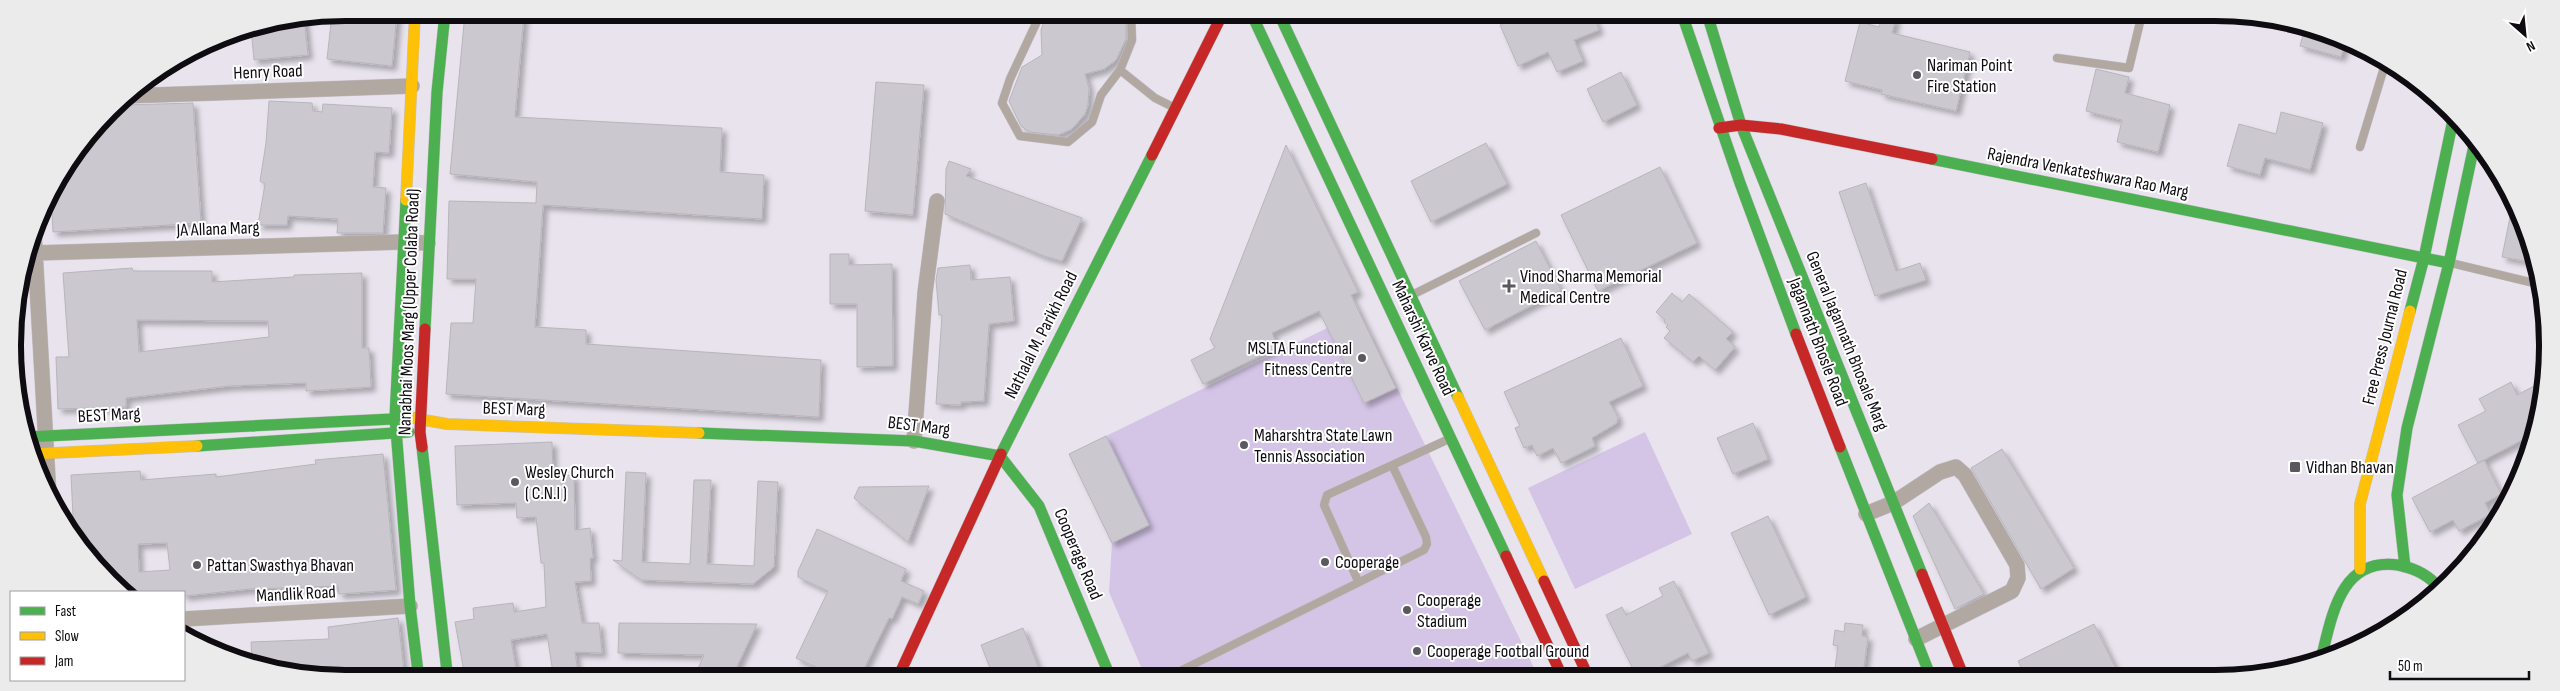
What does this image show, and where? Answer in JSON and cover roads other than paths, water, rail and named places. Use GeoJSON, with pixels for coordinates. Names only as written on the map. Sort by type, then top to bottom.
{"type":"FeatureCollection","features":[{"type":"Feature","properties":{"kind":"street","name":"Nanabhai Moos Marg (Upper Colaba Road)"},"geometry":{"type":"LineString","coordinates":[[415,21],[402,242],[395,416],[410,606],[418,670]]}},
{"type":"Feature","properties":{"kind":"street","name":"Nanabhai Moos Marg (Upper Colaba Road)"},"geometry":{"type":"LineString","coordinates":[[444,21],[437,92],[428,243],[420,432],[447,670]]}},
{"type":"Feature","properties":{"kind":"street","name":"Nathalal M. Parikh Road"},"geometry":{"type":"LineString","coordinates":[[901,670],[1000,456],[1219,21]]}},
{"type":"Feature","properties":{"kind":"street","name":"Maharshi Karve Road"},"geometry":{"type":"LineString","coordinates":[[1254,21],[1559,670]]}},
{"type":"Feature","properties":{"kind":"street","name":"Maharshi Karve Road"},"geometry":{"type":"LineString","coordinates":[[1282,21],[1585,670]]}},
{"type":"Feature","properties":{"kind":"street","name":"Jagannath Bhosle Road"},"geometry":{"type":"LineString","coordinates":[[1684,21],[1719,128],[1812,378],[1928,670]]}},
{"type":"Feature","properties":{"kind":"street","name":"General Jagannath Bhosale Marg"},"geometry":{"type":"LineString","coordinates":[[1709,21],[1741,125],[1961,670]]}},
{"type":"Feature","properties":{"kind":"street","name":"Henry Road"},"geometry":{"type":"LineString","coordinates":[[139,95],[412,86]]}},
{"type":"Feature","properties":{"kind":"street","name":"Rajendra Venkateshwara Rao Marg"},"geometry":{"type":"LineString","coordinates":[[1719,128],[1741,125],[1780,129],[2450,263]]}},
{"type":"Feature","properties":{"kind":"street","name":"Free Press Journal Road"},"geometry":{"type":"LineString","coordinates":[[2360,569],[2360,504],[2424,258],[2452,125]]}},
{"type":"Feature","properties":{"kind":"street"},"geometry":{"type":"LineString","coordinates":[[2405,567],[2397,495],[2407,428],[2450,263],[2473,150]]}},
{"type":"Feature","properties":{"kind":"street"},"geometry":{"type":"LineString","coordinates":[[914,441],[925,293],[937,202]]}},
{"type":"Feature","properties":{"kind":"street","name":"JA Allana Marg"},"geometry":{"type":"LineString","coordinates":[[35,253],[402,242],[428,243]]}},
{"type":"Feature","properties":{"kind":"street"},"geometry":{"type":"LineString","coordinates":[[35,253],[46,436],[40,453],[177,447],[420,432],[447,424]]}},
{"type":"Feature","properties":{"kind":"street","name":"BEST Marg"},"geometry":{"type":"LineString","coordinates":[[34,437],[395,416],[420,418],[447,424],[914,441],[1000,456]]}},
{"type":"Feature","properties":{"kind":"street","name":"Cooperage Road"},"geometry":{"type":"LineString","coordinates":[[1000,456],[1039,506],[1107,670]]}},
{"type":"Feature","properties":{"kind":"street"},"geometry":{"type":"LineString","coordinates":[[1866,514],[1893,503],[1940,472],[1956,466],[1965,475],[2016,565],[2018,578],[2012,591],[1916,640]]}},
{"type":"Feature","properties":{"kind":"street"},"geometry":{"type":"LineString","coordinates":[[2323,651],[2337,602],[2347,581],[2360,569],[2374,563],[2388,562],[2428,577],[2434,583]]}},
{"type":"Feature","properties":{"kind":"street","name":"Mandlik Road"},"geometry":{"type":"LineString","coordinates":[[185,619],[410,606]]}},
{"type":"Feature","properties":{"kind":"lane"},"geometry":{"type":"LineString","coordinates":[[1037,21],[1010,79],[1002,103],[1020,136],[1068,142],[1092,122],[1101,95],[1120,70],[1132,40],[1131,21]]}},
{"type":"Feature","properties":{"kind":"lane"},"geometry":{"type":"LineString","coordinates":[[2057,58],[2130,68],[2140,21]]}},
{"type":"Feature","properties":{"kind":"lane"},"geometry":{"type":"LineString","coordinates":[[2360,147],[2384,69]]}},
{"type":"Feature","properties":{"kind":"lane"},"geometry":{"type":"LineString","coordinates":[[1120,70],[1155,98],[1175,108]]}},
{"type":"Feature","properties":{"kind":"lane"},"geometry":{"type":"LineString","coordinates":[[1410,296],[1536,233]]}},
{"type":"Feature","properties":{"kind":"lane"},"geometry":{"type":"LineString","coordinates":[[2450,263],[2533,283]]}},
{"type":"Feature","properties":{"kind":"lane"},"geometry":{"type":"LineString","coordinates":[[1358,582],[1324,505],[1324,500],[1328,495],[1450,438]]}},
{"type":"Feature","properties":{"kind":"lane"},"geometry":{"type":"LineString","coordinates":[[1183,670],[1424,550],[1428,544],[1392,465]]}},
{"type":"Feature","properties":{"kind":"place","name":"Nariman Point Fire Station"},"geometry":{"type":"Point","coordinates":[1917,75]}},
{"type":"Feature","properties":{"kind":"place","name":"Vinod Sharma Memorial Medical Centre"},"geometry":{"type":"Point","coordinates":[1509,286]}},
{"type":"Feature","properties":{"kind":"place","name":"MSLTA Functional Fitness Centre"},"geometry":{"type":"Point","coordinates":[1362,358]}},
{"type":"Feature","properties":{"kind":"place","name":"Maharshtra State Lawn Tennis Association"},"geometry":{"type":"Point","coordinates":[1244,445]}},
{"type":"Feature","properties":{"kind":"place","name":"Vidhan Bhavan"},"geometry":{"type":"Point","coordinates":[2295,467]}},
{"type":"Feature","properties":{"kind":"place","name":"Wesley Church ( C.N.I )"},"geometry":{"type":"Point","coordinates":[515,482]}},
{"type":"Feature","properties":{"kind":"place","name":"Cooperage"},"geometry":{"type":"Point","coordinates":[1325,562]}},
{"type":"Feature","properties":{"kind":"place","name":"Pattan Swasthya Bhavan"},"geometry":{"type":"Point","coordinates":[197,565]}},
{"type":"Feature","properties":{"kind":"place","name":"Cooperage Stadium"},"geometry":{"type":"Point","coordinates":[1407,610]}},
{"type":"Feature","properties":{"kind":"place","name":"Cooperage Football Ground"},"geometry":{"type":"Point","coordinates":[1417,651]}}]}
